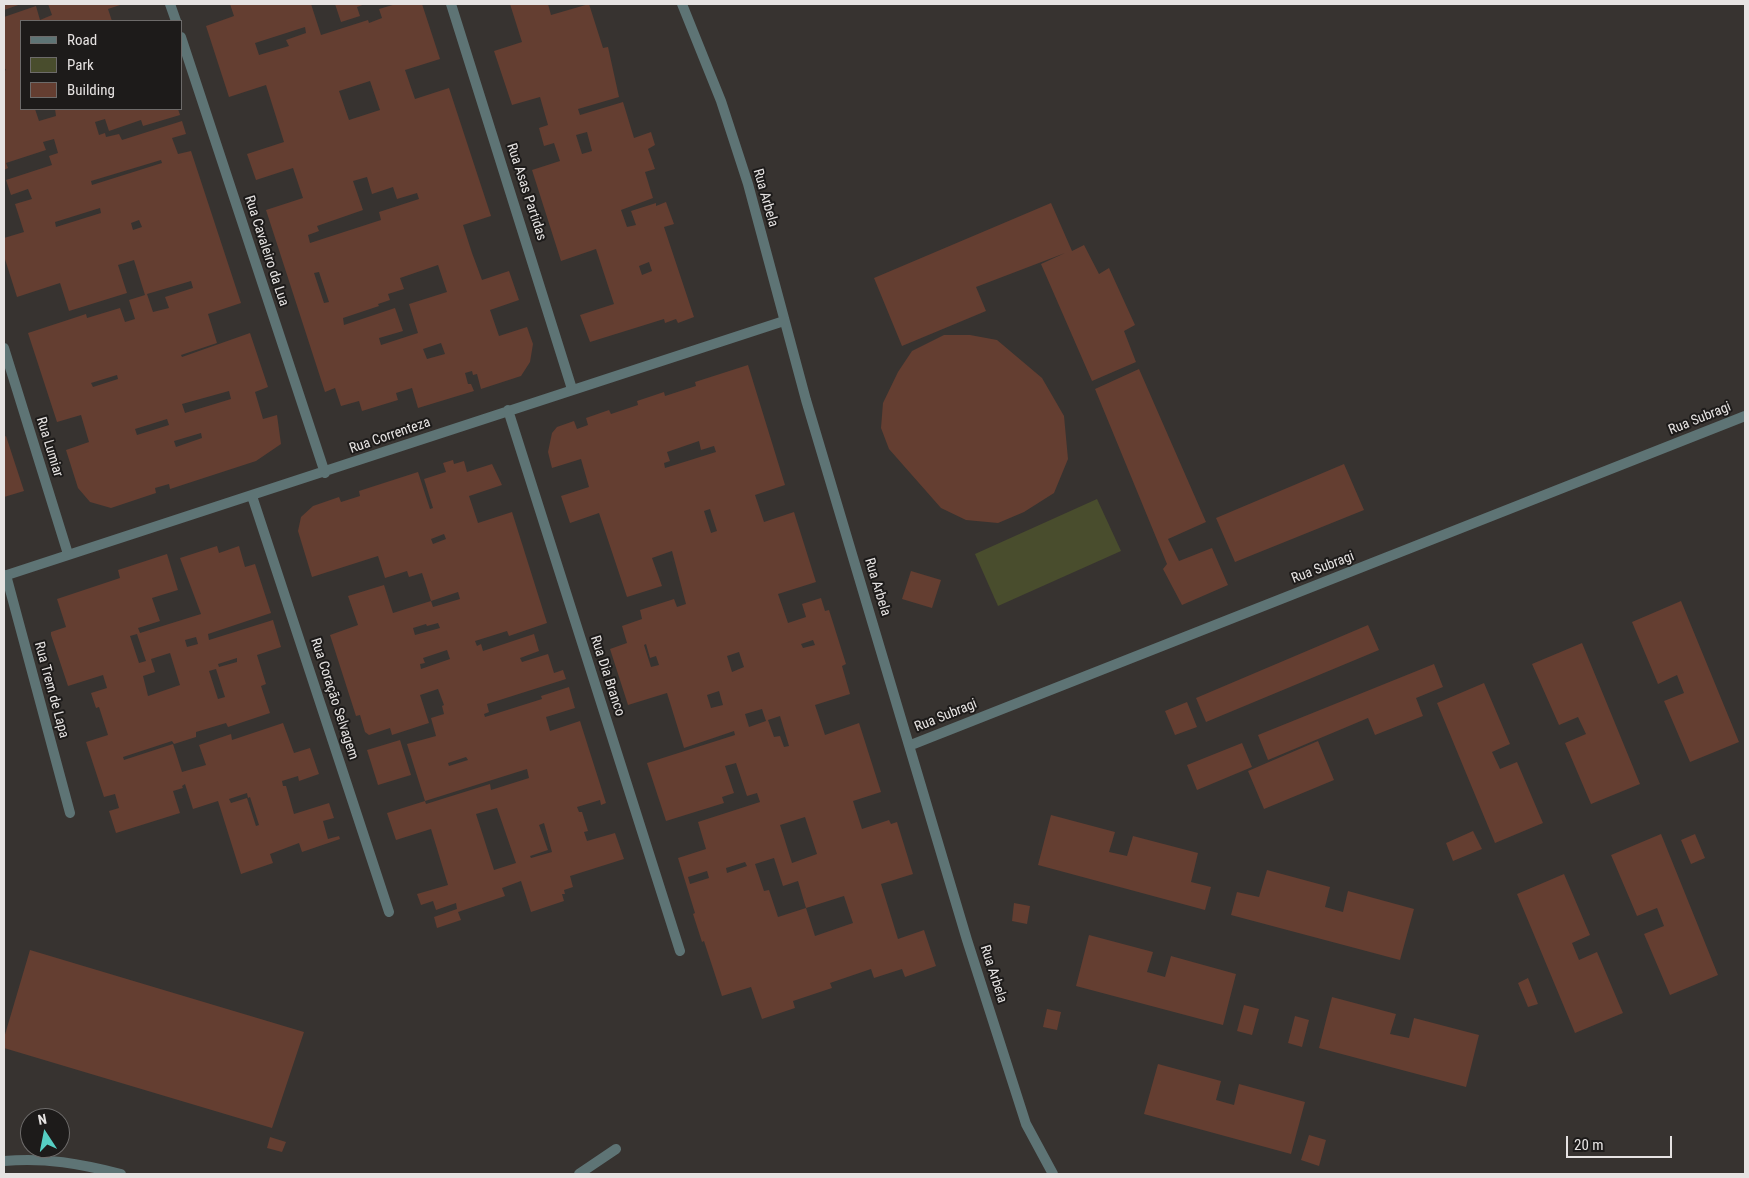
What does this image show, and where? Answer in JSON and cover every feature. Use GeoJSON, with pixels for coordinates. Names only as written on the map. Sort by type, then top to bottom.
{"type":"FeatureCollection","features":[{"type":"Feature","properties":{"kind":"street"},"geometry":{"type":"LineString","coordinates":[[170,4],[176,20]]}},
{"type":"Feature","properties":{"kind":"street","name":"Rua Asas Partidas"},"geometry":{"type":"LineString","coordinates":[[451,4],[572,389]]}},
{"type":"Feature","properties":{"kind":"street","name":"Rua Arbela"},"geometry":{"type":"LineString","coordinates":[[682,4],[724,110],[748,184],[806,400],[967,940],[1026,1124],[1053,1174]]}},
{"type":"Feature","properties":{"kind":"street","name":"Rua Cavaleiro da Lua"},"geometry":{"type":"LineString","coordinates":[[182,40],[325,473]]}},
{"type":"Feature","properties":{"kind":"street","name":"Rua Correnteza"},"geometry":{"type":"LineString","coordinates":[[5,576],[68,554],[325,473],[508,410],[784,321]]}},
{"type":"Feature","properties":{"kind":"street","name":"Rua Lumiar"},"geometry":{"type":"LineString","coordinates":[[4,348],[68,554]]}},
{"type":"Feature","properties":{"kind":"street","name":"Rua Dia Branco"},"geometry":{"type":"LineString","coordinates":[[508,410],[680,951]]}},
{"type":"Feature","properties":{"kind":"street","name":"Rua Subragi"},"geometry":{"type":"LineString","coordinates":[[910,745],[1745,416]]}},
{"type":"Feature","properties":{"kind":"street","name":"Rua Coração Selvagem"},"geometry":{"type":"LineString","coordinates":[[252,496],[389,912]]}},
{"type":"Feature","properties":{"kind":"street","name":"Rua Trem de Lapa"},"geometry":{"type":"LineString","coordinates":[[5,576],[70,813]]}},
{"type":"Feature","properties":{"kind":"street"},"geometry":{"type":"LineString","coordinates":[[579,1174],[616,1150]]}},
{"type":"Feature","properties":{"kind":"street"},"geometry":{"type":"LineString","coordinates":[[4,1161],[34,1158],[72,1162],[121,1174]]}},
{"type":"Feature","properties":{"kind":"green space"},"geometry":{"type":"Polygon","coordinates":[[[1097,499],[1121,551],[998,606],[975,554],[1097,499]]]}},
{"type":"Feature","properties":{"kind":"building"},"geometry":{"type":"Polygon","coordinates":[[[4,4],[21,4],[4,10],[4,4]]]}},
{"type":"Feature","properties":{"kind":"building"},"geometry":{"type":"Polygon","coordinates":[[[48,4],[123,4],[108,9],[112,20],[40,20],[52,15],[48,4]]]}},
{"type":"Feature","properties":{"kind":"building"},"geometry":{"type":"Polygon","coordinates":[[[230,4],[311,4],[321,35],[368,20],[369,23],[382,18],[379,9],[396,4],[422,4],[440,59],[405,70],[415,99],[449,88],[491,216],[463,225],[482,280],[509,271],[519,300],[490,310],[499,336],[527,327],[533,344],[530,362],[521,376],[481,389],[477,374],[473,375],[472,371],[465,373],[468,384],[471,384],[474,391],[418,408],[412,388],[396,393],[398,400],[362,411],[359,401],[341,406],[335,388],[325,392],[266,210],[303,198],[293,168],[256,180],[247,154],[284,142],[266,85],[229,97],[206,26],[234,16],[230,4]],[[305,27],[255,43],[259,55],[289,46],[286,40],[306,33],[305,27]],[[370,81],[339,91],[349,120],[380,110],[370,81]],[[367,177],[353,181],[363,210],[317,226],[319,231],[308,235],[310,243],[381,220],[379,212],[419,199],[417,193],[397,199],[393,187],[372,194],[367,177]],[[438,265],[400,278],[404,289],[388,294],[390,300],[378,304],[379,306],[343,318],[344,325],[395,308],[403,331],[379,338],[381,345],[418,333],[409,304],[447,292],[438,265]],[[319,272],[314,273],[324,303],[329,302],[319,272]],[[441,343],[423,349],[427,359],[445,354],[441,343]]]}},
{"type":"Feature","properties":{"kind":"building"},"geometry":{"type":"Polygon","coordinates":[[[335,4],[365,4],[357,7],[360,16],[341,22],[335,4]]]}},
{"type":"Feature","properties":{"kind":"building"},"geometry":{"type":"Polygon","coordinates":[[[510,4],[548,4],[551,15],[589,4],[603,48],[608,47],[619,97],[578,109],[580,115],[623,102],[634,138],[651,132],[655,145],[648,149],[655,169],[645,172],[653,198],[621,210],[627,227],[636,225],[631,211],[656,203],[656,206],[666,202],[674,224],[664,227],[694,317],[678,323],[676,319],[665,323],[664,319],[590,342],[580,315],[614,304],[596,249],[561,261],[532,170],[560,161],[554,143],[544,146],[539,128],[548,125],[540,97],[512,105],[494,51],[522,42],[510,4]],[[587,132],[576,135],[582,154],[592,151],[587,132]],[[649,262],[639,266],[642,275],[652,271],[649,262]]]}},
{"type":"Feature","properties":{"kind":"building"},"geometry":{"type":"Polygon","coordinates":[[[36,6],[40,20],[20,20],[20,110],[35,110],[39,121],[56,116],[55,110],[178,110],[180,115],[143,126],[141,120],[109,131],[105,119],[95,122],[99,135],[105,133],[106,137],[119,134],[122,140],[182,121],[186,134],[172,138],[178,154],[191,151],[241,303],[208,314],[217,343],[181,355],[182,357],[250,333],[268,387],[255,392],[263,419],[277,415],[281,444],[256,461],[170,489],[169,484],[155,488],[156,493],[111,508],[90,502],[78,488],[66,450],[89,442],[81,415],[57,422],[28,333],[86,314],[87,318],[120,308],[125,322],[135,319],[129,300],[145,295],[134,260],[118,265],[127,293],[69,311],[60,283],[17,297],[4,256],[4,238],[24,232],[15,204],[32,199],[28,189],[11,195],[6,180],[52,165],[49,156],[58,153],[54,139],[43,142],[46,150],[6,163],[8,168],[4,170],[4,71],[6,70],[4,67],[4,17],[36,6]],[[161,160],[91,181],[92,185],[162,163],[161,160]],[[100,208],[55,222],[56,227],[101,213],[100,208]],[[139,220],[131,223],[133,230],[142,227],[139,220]],[[191,281],[147,294],[153,312],[169,308],[165,297],[193,288],[191,281]],[[117,375],[91,383],[93,387],[118,379],[117,375]],[[229,391],[182,404],[185,413],[231,399],[229,391]],[[167,419],[135,429],[137,435],[169,425],[167,419]],[[201,433],[174,441],[176,447],[202,438],[201,433]]]}},
{"type":"Feature","properties":{"kind":"building"},"geometry":{"type":"Polygon","coordinates":[[[1051,203],[1072,251],[1084,245],[1099,274],[1109,268],[1135,325],[1124,331],[1136,362],[1092,381],[1041,264],[1065,253],[976,287],[986,311],[902,346],[874,278],[1051,203]]]}},
{"type":"Feature","properties":{"kind":"building"},"geometry":{"type":"Polygon","coordinates":[[[944,335],[970,335],[997,340],[1042,378],[1064,416],[1068,459],[1054,493],[1024,512],[998,523],[966,520],[941,508],[889,449],[881,428],[883,403],[898,372],[912,351],[944,335]]]}},
{"type":"Feature","properties":{"kind":"building"},"geometry":{"type":"Polygon","coordinates":[[[748,365],[785,485],[755,495],[764,522],[794,512],[816,582],[778,594],[788,623],[806,617],[802,604],[821,598],[825,611],[829,610],[846,664],[842,666],[850,694],[815,705],[825,735],[859,723],[881,792],[853,801],[862,829],[889,820],[891,824],[897,822],[913,874],[881,884],[898,939],[924,930],[936,966],[905,977],[902,969],[874,978],[871,969],[830,983],[832,988],[793,1001],[795,1008],[762,1019],[751,987],[722,996],[693,914],[695,913],[678,858],[706,849],[698,822],[760,802],[757,793],[747,796],[736,763],[725,766],[734,793],[722,797],[724,803],[666,821],[647,763],[735,735],[734,731],[684,748],[667,693],[628,705],[610,649],[627,643],[622,626],[642,619],[640,610],[674,599],[677,607],[686,604],[672,551],[652,558],[662,586],[627,597],[599,513],[570,523],[561,496],[589,487],[581,459],[552,468],[548,452],[552,433],[557,427],[574,421],[577,429],[588,425],[586,418],[609,410],[611,414],[638,405],[637,401],[664,392],[665,396],[696,386],[695,382],[748,365]],[[699,441],[667,452],[670,461],[664,463],[665,468],[716,452],[714,446],[701,450],[699,441]],[[710,509],[704,511],[711,533],[717,531],[710,509]],[[813,640],[801,644],[803,648],[815,645],[813,640]],[[646,644],[644,645],[651,667],[659,665],[656,656],[650,658],[646,644]],[[739,652],[727,656],[732,672],[744,667],[739,652]],[[719,691],[707,695],[711,708],[723,705],[719,691]],[[762,709],[745,714],[749,727],[766,721],[762,709]],[[780,716],[768,720],[774,737],[780,736],[784,747],[789,746],[780,716]],[[805,817],[780,825],[792,863],[817,854],[805,817]],[[774,858],[755,864],[764,891],[769,890],[778,917],[806,908],[798,881],[783,886],[774,858]],[[745,862],[726,868],[727,873],[747,866],[745,862]],[[707,871],[688,877],[690,884],[709,878],[707,871]],[[844,896],[806,908],[815,936],[853,923],[844,896]]]}},
{"type":"Feature","properties":{"kind":"building"},"geometry":{"type":"Polygon","coordinates":[[[1139,369],[1206,522],[1168,539],[1179,561],[1212,548],[1228,585],[1182,605],[1163,569],[1167,564],[1095,389],[1139,369]]]}},
{"type":"Feature","properties":{"kind":"building"},"geometry":{"type":"Polygon","coordinates":[[[6,436],[24,491],[4,497],[4,437],[6,436]]]}},
{"type":"Feature","properties":{"kind":"building"},"geometry":{"type":"Polygon","coordinates":[[[453,460],[454,464],[464,461],[467,472],[492,464],[502,485],[469,496],[478,523],[512,512],[547,623],[509,636],[507,631],[475,641],[477,646],[481,644],[483,651],[534,634],[539,651],[520,658],[522,662],[548,654],[554,673],[563,670],[566,679],[487,704],[489,712],[484,714],[485,717],[542,699],[541,696],[569,687],[575,708],[546,717],[550,731],[580,721],[606,803],[601,805],[600,800],[577,807],[579,812],[582,812],[588,831],[584,832],[587,841],[615,833],[624,859],[570,876],[573,887],[564,890],[565,894],[562,894],[564,901],[531,912],[521,881],[502,888],[505,896],[458,912],[461,920],[437,928],[434,917],[457,909],[456,903],[436,910],[433,901],[421,905],[417,894],[448,885],[431,829],[396,840],[387,813],[425,801],[407,744],[436,736],[431,718],[444,714],[442,706],[444,705],[438,689],[420,695],[429,723],[392,735],[390,728],[369,735],[365,732],[360,715],[356,716],[330,635],[358,625],[348,596],[384,585],[393,613],[431,601],[422,573],[409,577],[407,571],[385,578],[378,556],[312,577],[298,531],[301,517],[313,506],[339,497],[341,502],[360,496],[359,491],[418,472],[430,509],[433,508],[424,479],[446,472],[443,463],[453,460]],[[444,534],[431,539],[433,544],[446,539],[444,534]],[[458,592],[431,601],[433,607],[460,599],[458,592]],[[438,623],[427,626],[426,624],[413,628],[415,635],[440,628],[438,623]],[[447,650],[423,658],[425,663],[420,664],[421,669],[450,659],[447,650]],[[466,757],[448,763],[449,766],[468,760],[466,757]],[[527,769],[425,801],[426,804],[490,784],[491,790],[529,778],[527,769]],[[497,808],[476,814],[494,870],[516,863],[497,808]],[[544,823],[539,825],[548,850],[530,856],[531,858],[552,852],[544,823]]]}},
{"type":"Feature","properties":{"kind":"building"},"geometry":{"type":"Polygon","coordinates":[[[1344,464],[1364,510],[1235,562],[1216,518],[1344,464]]]}},
{"type":"Feature","properties":{"kind":"building"},"geometry":{"type":"Polygon","coordinates":[[[217,546],[219,553],[239,546],[245,567],[255,564],[271,613],[208,634],[209,640],[273,620],[281,647],[257,655],[266,684],[261,686],[270,713],[228,727],[226,723],[196,732],[196,737],[174,744],[172,741],[123,757],[124,760],[173,744],[182,772],[206,765],[199,745],[231,734],[232,740],[283,723],[294,753],[310,748],[319,774],[299,781],[298,776],[282,781],[283,786],[286,786],[294,814],[329,803],[334,818],[323,821],[328,839],[339,836],[340,839],[302,852],[299,843],[270,854],[273,863],[241,874],[218,801],[193,809],[185,784],[182,786],[183,788],[173,791],[180,813],[116,833],[109,811],[119,808],[115,794],[104,797],[86,742],[108,735],[99,707],[96,708],[91,693],[107,688],[103,675],[68,686],[51,635],[51,632],[66,627],[57,599],[120,578],[118,570],[167,554],[178,590],[152,598],[160,621],[138,628],[140,633],[201,614],[180,558],[217,546]],[[137,634],[130,636],[139,663],[146,661],[137,634]],[[196,637],[185,640],[187,647],[198,644],[196,637]],[[170,653],[151,659],[155,672],[143,676],[148,696],[180,685],[170,653]],[[237,658],[218,664],[219,667],[237,662],[237,658]],[[216,669],[209,671],[218,699],[225,697],[216,669]],[[247,793],[229,799],[231,803],[247,798],[256,826],[259,825],[247,793]]]}},
{"type":"Feature","properties":{"kind":"building"},"geometry":{"type":"Polygon","coordinates":[[[911,571],[941,580],[932,608],[902,599],[911,571]]]}},
{"type":"Feature","properties":{"kind":"building"},"geometry":{"type":"Polygon","coordinates":[[[1681,601],[1739,742],[1690,762],[1664,701],[1684,693],[1677,675],[1658,684],[1632,622],[1681,601]]]}},
{"type":"Feature","properties":{"kind":"building"},"geometry":{"type":"Polygon","coordinates":[[[1368,625],[1379,650],[1206,722],[1196,698],[1368,625]]]}},
{"type":"Feature","properties":{"kind":"building"},"geometry":{"type":"Polygon","coordinates":[[[1582,643],[1640,784],[1591,804],[1565,743],[1586,734],[1578,717],[1559,725],[1532,664],[1582,643]]]}},
{"type":"Feature","properties":{"kind":"building"},"geometry":{"type":"Polygon","coordinates":[[[1434,664],[1443,687],[1416,698],[1423,716],[1375,735],[1368,718],[1268,760],[1258,735],[1434,664]]]}},
{"type":"Feature","properties":{"kind":"building"},"geometry":{"type":"Polygon","coordinates":[[[1484,683],[1510,744],[1492,752],[1500,769],[1517,762],[1543,823],[1495,843],[1437,703],[1484,683]]]}},
{"type":"Feature","properties":{"kind":"building"},"geometry":{"type":"Polygon","coordinates":[[[1187,702],[1197,727],[1175,735],[1165,711],[1187,702]]]}},
{"type":"Feature","properties":{"kind":"building"},"geometry":{"type":"Polygon","coordinates":[[[400,740],[411,775],[378,785],[367,750],[400,740]]]}},
{"type":"Feature","properties":{"kind":"building"},"geometry":{"type":"Polygon","coordinates":[[[1318,741],[1334,780],[1264,809],[1248,771],[1318,741]]]}},
{"type":"Feature","properties":{"kind":"building"},"geometry":{"type":"Polygon","coordinates":[[[1242,743],[1252,767],[1197,790],[1187,765],[1242,743]]]}},
{"type":"Feature","properties":{"kind":"building"},"geometry":{"type":"Polygon","coordinates":[[[1051,815],[1115,832],[1109,852],[1127,856],[1133,836],[1198,853],[1191,882],[1211,887],[1205,910],[1038,865],[1051,815]]]}},
{"type":"Feature","properties":{"kind":"building"},"geometry":{"type":"Polygon","coordinates":[[[1473,831],[1482,849],[1453,861],[1446,843],[1473,831]]]}},
{"type":"Feature","properties":{"kind":"building"},"geometry":{"type":"Polygon","coordinates":[[[1661,834],[1718,975],[1670,995],[1644,934],[1664,926],[1657,908],[1637,916],[1611,855],[1661,834]]]}},
{"type":"Feature","properties":{"kind":"building"},"geometry":{"type":"Polygon","coordinates":[[[1695,834],[1705,858],[1691,864],[1681,840],[1695,834]]]}},
{"type":"Feature","properties":{"kind":"building"},"geometry":{"type":"Polygon","coordinates":[[[1267,870],[1330,887],[1325,907],[1343,912],[1348,891],[1414,909],[1400,960],[1231,915],[1237,892],[1259,897],[1267,870]]]}},
{"type":"Feature","properties":{"kind":"building"},"geometry":{"type":"Polygon","coordinates":[[[1564,874],[1590,935],[1572,943],[1579,960],[1597,952],[1623,1013],[1575,1033],[1517,894],[1564,874]]]}},
{"type":"Feature","properties":{"kind":"building"},"geometry":{"type":"Polygon","coordinates":[[[1014,903],[1030,906],[1027,924],[1012,921],[1014,903]]]}},
{"type":"Feature","properties":{"kind":"building"},"geometry":{"type":"Polygon","coordinates":[[[1089,935],[1153,952],[1147,972],[1165,977],[1171,956],[1236,974],[1223,1025],[1076,986],[1089,935]]]}},
{"type":"Feature","properties":{"kind":"building"},"geometry":{"type":"Polygon","coordinates":[[[30,950],[304,1032],[272,1128],[4,1048],[4,1038],[30,950]]]}},
{"type":"Feature","properties":{"kind":"building"},"geometry":{"type":"Polygon","coordinates":[[[1528,978],[1538,1004],[1528,1007],[1518,983],[1528,978]]]}},
{"type":"Feature","properties":{"kind":"building"},"geometry":{"type":"Polygon","coordinates":[[[1332,997],[1396,1014],[1390,1034],[1409,1038],[1414,1018],[1479,1035],[1466,1087],[1319,1048],[1332,997]]]}},
{"type":"Feature","properties":{"kind":"building"},"geometry":{"type":"Polygon","coordinates":[[[1244,1005],[1259,1009],[1252,1035],[1237,1031],[1244,1005]]]}},
{"type":"Feature","properties":{"kind":"building"},"geometry":{"type":"Polygon","coordinates":[[[1047,1009],[1061,1012],[1057,1030],[1043,1027],[1047,1009]]]}},
{"type":"Feature","properties":{"kind":"building"},"geometry":{"type":"Polygon","coordinates":[[[1295,1016],[1309,1020],[1302,1047],[1288,1043],[1295,1016]]]}},
{"type":"Feature","properties":{"kind":"building"},"geometry":{"type":"Polygon","coordinates":[[[1158,1064],[1221,1081],[1216,1100],[1234,1105],[1239,1084],[1305,1102],[1291,1154],[1144,1114],[1158,1064]]]}},
{"type":"Feature","properties":{"kind":"building"},"geometry":{"type":"Polygon","coordinates":[[[1309,1135],[1326,1140],[1319,1166],[1301,1160],[1309,1135]]]}},
{"type":"Feature","properties":{"kind":"building"},"geometry":{"type":"Polygon","coordinates":[[[270,1137],[286,1142],[282,1152],[267,1148],[270,1137]]]}}]}
